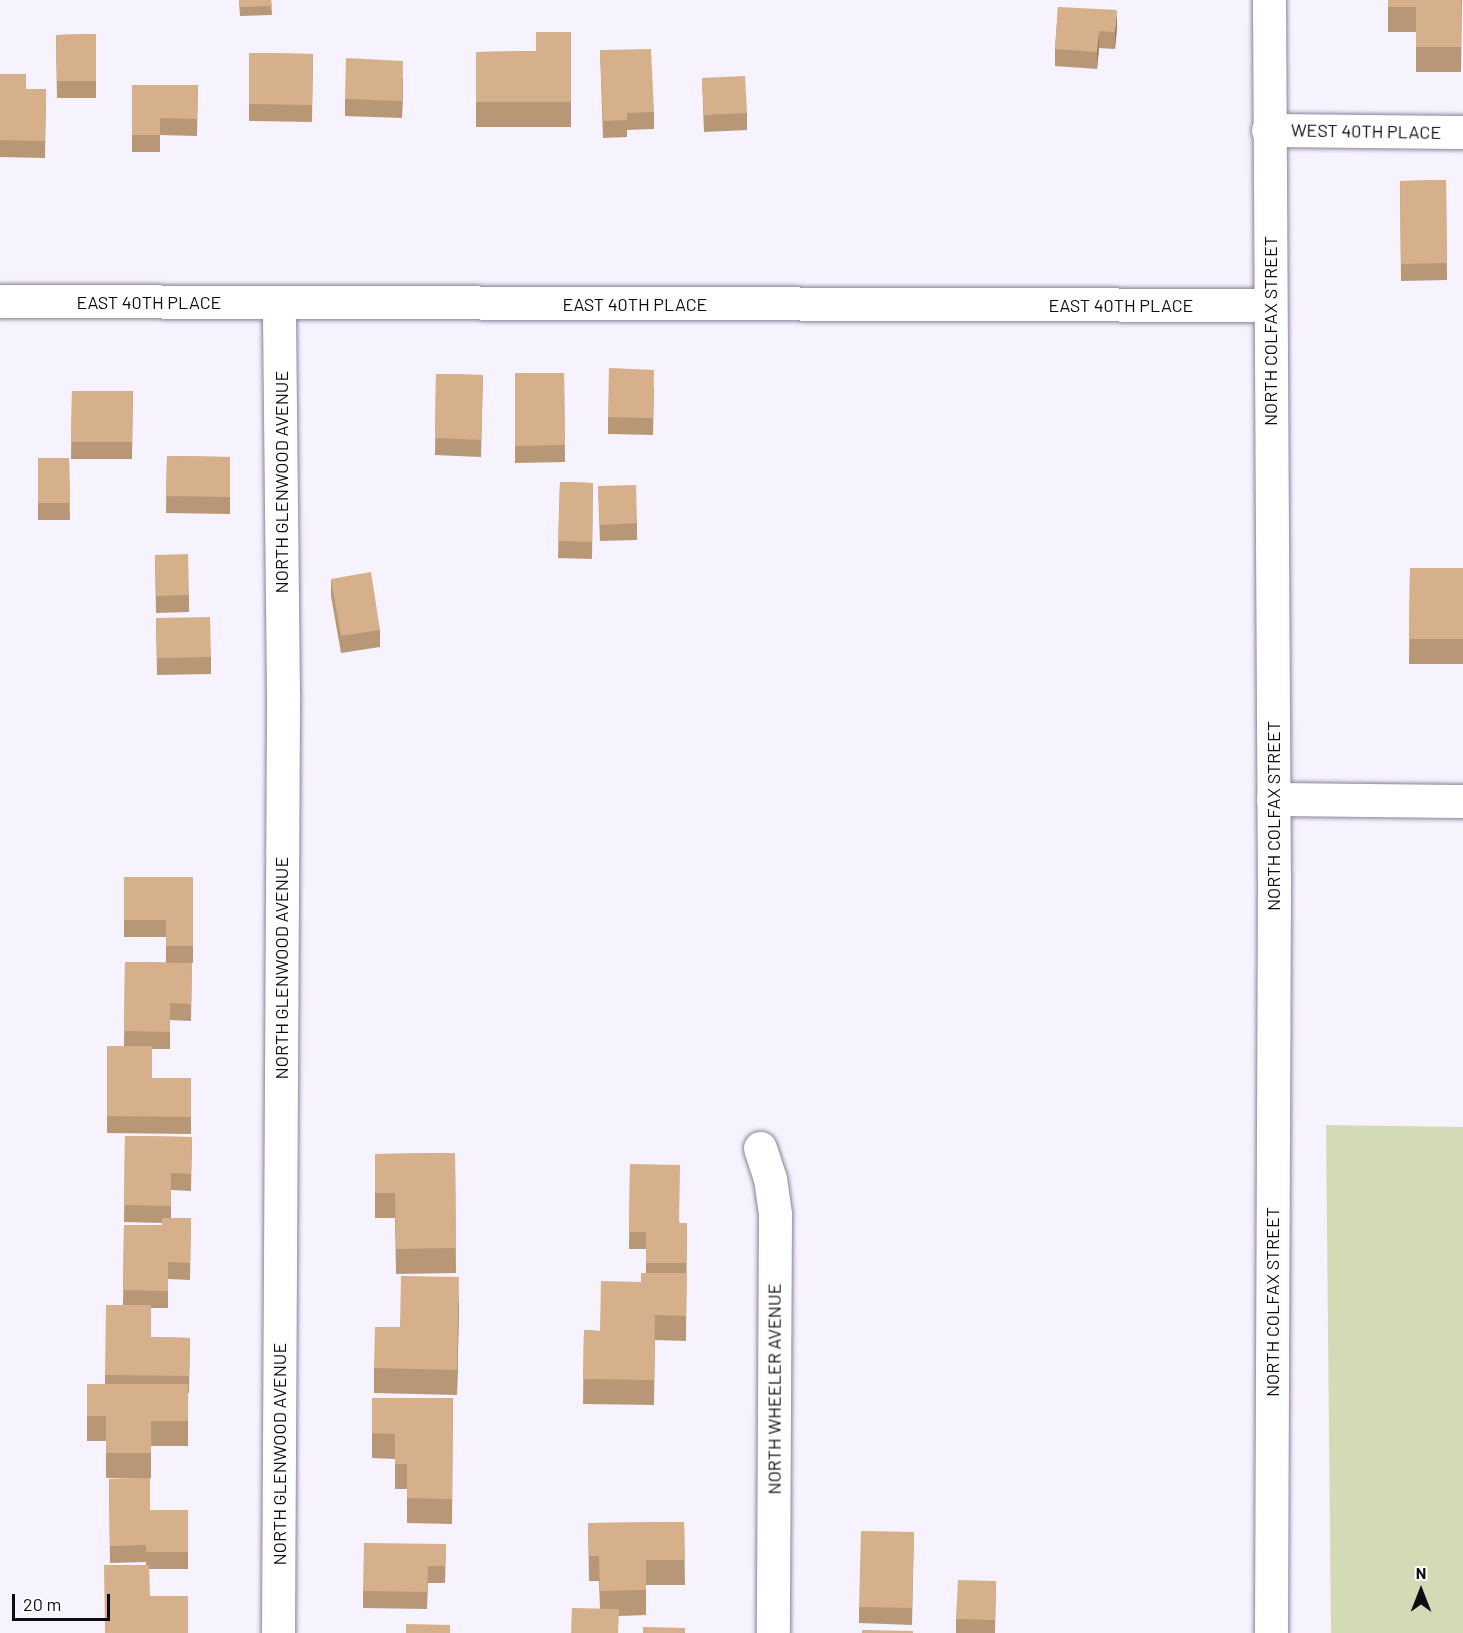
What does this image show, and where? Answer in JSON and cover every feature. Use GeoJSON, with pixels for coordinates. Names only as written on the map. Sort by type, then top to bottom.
{"type":"FeatureCollection","features":[{"type":"Feature","properties":{"kind":"street","name":"NORTH COLFAX STREET"},"geometry":{"type":"LineString","coordinates":[[1269,0],[1273,799],[1271,1633]]}},
{"type":"Feature","properties":{"kind":"street","name":"WEST 40TH PLACE"},"geometry":{"type":"LineString","coordinates":[[1268,130],[1463,132]]}},
{"type":"Feature","properties":{"kind":"street","name":"EAST 40TH PLACE"},"geometry":{"type":"LineString","coordinates":[[0,302],[1270,305]]}},
{"type":"Feature","properties":{"kind":"street","name":"NORTH GLENWOOD AVENUE"},"geometry":{"type":"LineString","coordinates":[[278,1633],[283,697],[279,303]]}},
{"type":"Feature","properties":{"kind":"street"},"geometry":{"type":"LineString","coordinates":[[1273,799],[1463,801]]}},
{"type":"Feature","properties":{"kind":"street","name":"NORTH WHEELER AVENUE"},"geometry":{"type":"LineString","coordinates":[[760,1148],[772,1187],[775,1215],[772,1633]]}},
{"type":"Feature","properties":{"kind":"green space"},"geometry":{"type":"Polygon","coordinates":[[[1326,1125],[1463,1127],[1463,1633],[1331,1633],[1326,1125]]]}},
{"type":"Feature","properties":{"kind":"building"},"geometry":{"type":"Polygon","coordinates":[[[239,0],[271,0],[272,6],[240,7],[239,0]]]}},
{"type":"Feature","properties":{"kind":"building"},"geometry":{"type":"Polygon","coordinates":[[[1388,0],[1461,0],[1461,47],[1416,47],[1416,7],[1388,7],[1388,0]]]}},
{"type":"Feature","properties":{"kind":"building"},"geometry":{"type":"Polygon","coordinates":[[[1058,7],[1117,10],[1115,32],[1099,31],[1097,52],[1055,49],[1058,7]]]}},
{"type":"Feature","properties":{"kind":"building"},"geometry":{"type":"Polygon","coordinates":[[[536,32],[571,32],[571,102],[476,102],[476,52],[536,51],[536,32]]]}},
{"type":"Feature","properties":{"kind":"building"},"geometry":{"type":"Polygon","coordinates":[[[96,34],[96,81],[57,81],[56,35],[96,34]]]}},
{"type":"Feature","properties":{"kind":"building"},"geometry":{"type":"Polygon","coordinates":[[[651,49],[654,112],[627,113],[627,120],[603,121],[600,50],[651,49]]]}},
{"type":"Feature","properties":{"kind":"building"},"geometry":{"type":"Polygon","coordinates":[[[249,53],[313,54],[312,105],[249,104],[249,53]]]}},
{"type":"Feature","properties":{"kind":"building"},"geometry":{"type":"Polygon","coordinates":[[[346,58],[403,61],[402,101],[345,99],[346,58]]]}},
{"type":"Feature","properties":{"kind":"building"},"geometry":{"type":"Polygon","coordinates":[[[0,74],[26,74],[26,89],[46,89],[45,141],[0,140],[0,74]]]}},
{"type":"Feature","properties":{"kind":"building"},"geometry":{"type":"Polygon","coordinates":[[[745,76],[747,113],[704,115],[702,78],[745,76]]]}},
{"type":"Feature","properties":{"kind":"building"},"geometry":{"type":"Polygon","coordinates":[[[132,85],[198,85],[197,119],[160,118],[160,135],[132,135],[132,85]]]}},
{"type":"Feature","properties":{"kind":"building"},"geometry":{"type":"Polygon","coordinates":[[[1446,180],[1447,263],[1401,264],[1400,181],[1446,180]]]}},
{"type":"Feature","properties":{"kind":"building"},"geometry":{"type":"Polygon","coordinates":[[[609,368],[654,370],[653,418],[608,417],[609,368]]]}},
{"type":"Feature","properties":{"kind":"building"},"geometry":{"type":"Polygon","coordinates":[[[515,373],[564,373],[565,445],[515,446],[515,373]]]}},
{"type":"Feature","properties":{"kind":"building"},"geometry":{"type":"Polygon","coordinates":[[[436,374],[483,375],[481,440],[435,438],[436,374]]]}},
{"type":"Feature","properties":{"kind":"building"},"geometry":{"type":"Polygon","coordinates":[[[72,391],[133,391],[132,442],[71,442],[72,391]]]}},
{"type":"Feature","properties":{"kind":"building"},"geometry":{"type":"Polygon","coordinates":[[[167,456],[230,457],[230,497],[166,496],[167,456]]]}},
{"type":"Feature","properties":{"kind":"building"},"geometry":{"type":"Polygon","coordinates":[[[38,458],[69,458],[70,503],[38,503],[38,458]]]}},
{"type":"Feature","properties":{"kind":"building"},"geometry":{"type":"Polygon","coordinates":[[[560,482],[593,483],[592,542],[558,541],[560,482]]]}},
{"type":"Feature","properties":{"kind":"building"},"geometry":{"type":"Polygon","coordinates":[[[636,485],[637,523],[600,525],[598,486],[636,485]]]}},
{"type":"Feature","properties":{"kind":"building"},"geometry":{"type":"Polygon","coordinates":[[[188,554],[189,595],[156,596],[155,555],[188,554]]]}},
{"type":"Feature","properties":{"kind":"building"},"geometry":{"type":"Polygon","coordinates":[[[1410,568],[1463,568],[1463,639],[1409,639],[1410,568]]]}},
{"type":"Feature","properties":{"kind":"building"},"geometry":{"type":"Polygon","coordinates":[[[371,572],[380,630],[341,636],[331,579],[371,572]]]}},
{"type":"Feature","properties":{"kind":"building"},"geometry":{"type":"Polygon","coordinates":[[[210,617],[211,657],[157,658],[156,618],[210,617]]]}},
{"type":"Feature","properties":{"kind":"building"},"geometry":{"type":"Polygon","coordinates":[[[124,877],[193,877],[193,946],[166,946],[166,920],[124,920],[124,877]]]}},
{"type":"Feature","properties":{"kind":"building"},"geometry":{"type":"Polygon","coordinates":[[[125,962],[192,963],[191,1004],[170,1003],[170,1032],[124,1031],[125,962]]]}},
{"type":"Feature","properties":{"kind":"building"},"geometry":{"type":"Polygon","coordinates":[[[107,1046],[152,1046],[152,1078],[191,1078],[191,1117],[107,1116],[107,1046]]]}},
{"type":"Feature","properties":{"kind":"building"},"geometry":{"type":"Polygon","coordinates":[[[125,1136],[192,1137],[191,1174],[171,1173],[171,1206],[124,1205],[125,1136]]]}},
{"type":"Feature","properties":{"kind":"building"},"geometry":{"type":"Polygon","coordinates":[[[455,1153],[456,1248],[396,1249],[395,1193],[375,1193],[375,1154],[455,1153]]]}},
{"type":"Feature","properties":{"kind":"building"},"geometry":{"type":"Polygon","coordinates":[[[630,1164],[680,1165],[679,1223],[687,1223],[686,1263],[646,1263],[646,1232],[629,1232],[630,1164]]]}},
{"type":"Feature","properties":{"kind":"building"},"geometry":{"type":"Polygon","coordinates":[[[162,1218],[191,1218],[190,1263],[168,1262],[168,1291],[123,1290],[124,1225],[162,1225],[162,1218]]]}},
{"type":"Feature","properties":{"kind":"building"},"geometry":{"type":"Polygon","coordinates":[[[641,1273],[687,1273],[686,1316],[655,1315],[654,1380],[583,1379],[584,1330],[600,1331],[601,1281],[641,1282],[641,1273]]]}},
{"type":"Feature","properties":{"kind":"building"},"geometry":{"type":"Polygon","coordinates":[[[401,1276],[459,1277],[457,1370],[374,1368],[375,1327],[400,1327],[401,1276]]]}},
{"type":"Feature","properties":{"kind":"building"},"geometry":{"type":"Polygon","coordinates":[[[106,1305],[151,1305],[151,1337],[190,1338],[189,1376],[105,1375],[106,1305]]]}},
{"type":"Feature","properties":{"kind":"building"},"geometry":{"type":"Polygon","coordinates":[[[87,1384],[188,1384],[188,1421],[151,1421],[151,1453],[106,1453],[106,1416],[87,1416],[87,1384]]]}},
{"type":"Feature","properties":{"kind":"building"},"geometry":{"type":"Polygon","coordinates":[[[372,1398],[453,1398],[452,1499],[407,1498],[407,1464],[395,1464],[395,1434],[372,1433],[372,1398]]]}},
{"type":"Feature","properties":{"kind":"building"},"geometry":{"type":"Polygon","coordinates":[[[150,1478],[150,1510],[188,1510],[188,1552],[146,1552],[146,1545],[110,1546],[109,1479],[150,1478]]]}},
{"type":"Feature","properties":{"kind":"building"},"geometry":{"type":"Polygon","coordinates":[[[684,1522],[685,1560],[646,1560],[646,1590],[600,1591],[599,1556],[589,1556],[588,1523],[684,1522]]]}},
{"type":"Feature","properties":{"kind":"building"},"geometry":{"type":"Polygon","coordinates":[[[861,1531],[914,1532],[912,1608],[859,1607],[861,1531]]]}},
{"type":"Feature","properties":{"kind":"building"},"geometry":{"type":"Polygon","coordinates":[[[364,1543],[446,1544],[445,1566],[428,1566],[427,1592],[363,1591],[364,1543]]]}},
{"type":"Feature","properties":{"kind":"building"},"geometry":{"type":"Polygon","coordinates":[[[104,1565],[149,1565],[150,1596],[188,1596],[188,1633],[105,1633],[104,1565]]]}},
{"type":"Feature","properties":{"kind":"building"},"geometry":{"type":"Polygon","coordinates":[[[958,1580],[996,1581],[995,1620],[956,1619],[958,1580]]]}},
{"type":"Feature","properties":{"kind":"building"},"geometry":{"type":"Polygon","coordinates":[[[572,1608],[619,1609],[618,1633],[571,1633],[572,1608]]]}},
{"type":"Feature","properties":{"kind":"building"},"geometry":{"type":"Polygon","coordinates":[[[406,1624],[450,1625],[450,1633],[406,1633],[406,1624]]]}},
{"type":"Feature","properties":{"kind":"building"},"geometry":{"type":"Polygon","coordinates":[[[643,1627],[685,1628],[685,1633],[643,1633],[643,1627]]]}},
{"type":"Feature","properties":{"kind":"building"},"geometry":{"type":"Polygon","coordinates":[[[862,1630],[913,1631],[913,1633],[862,1633],[862,1630]]]}}]}
